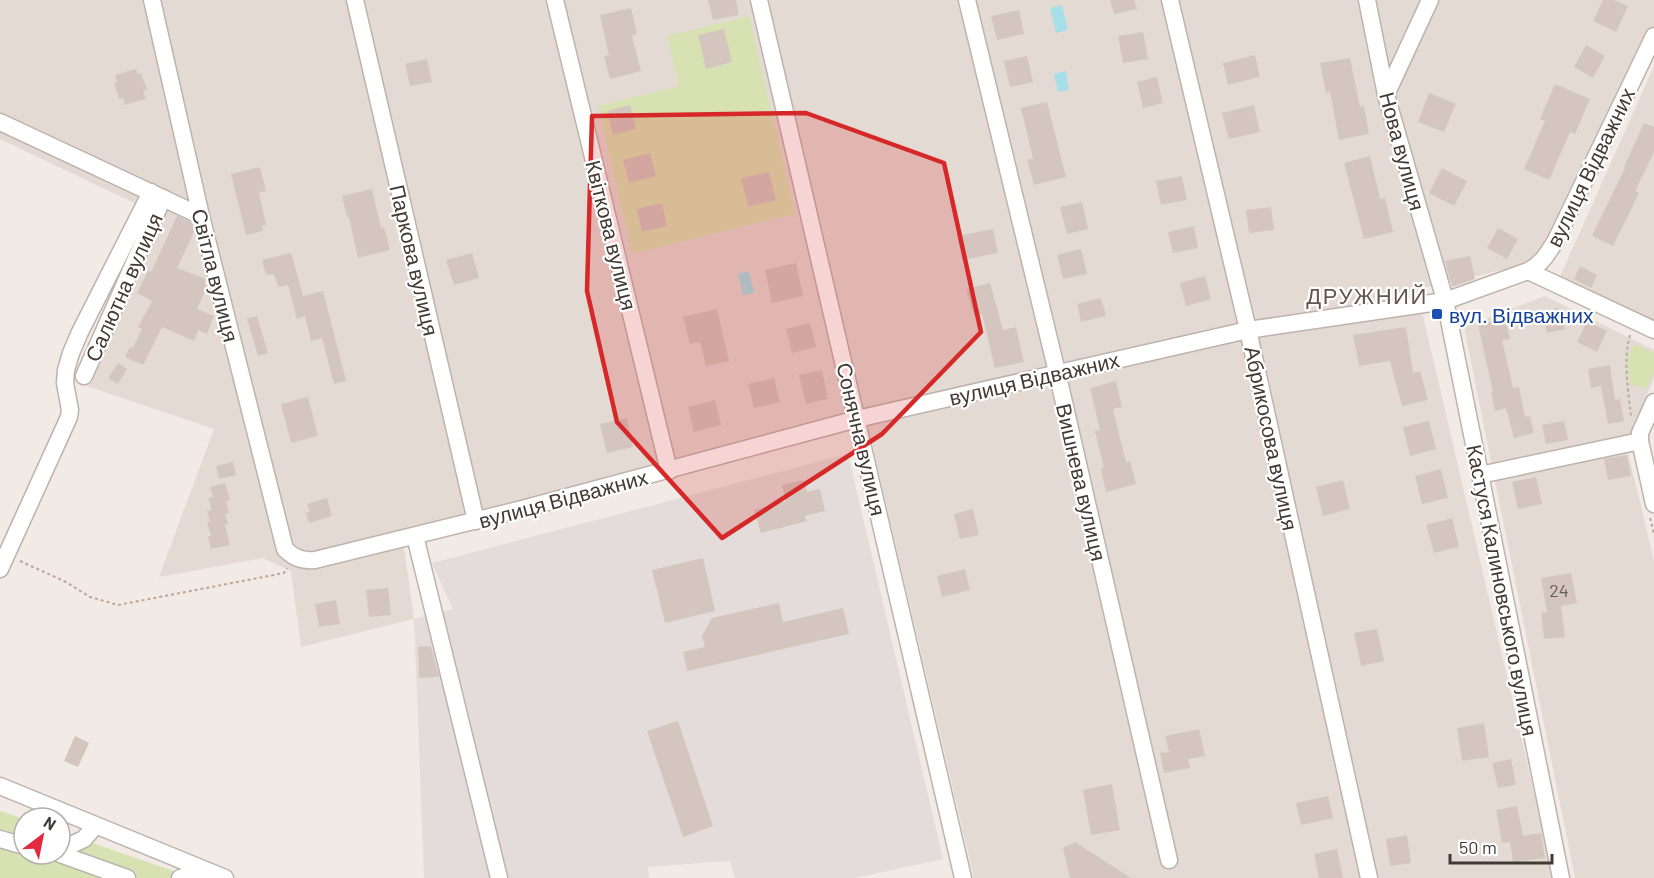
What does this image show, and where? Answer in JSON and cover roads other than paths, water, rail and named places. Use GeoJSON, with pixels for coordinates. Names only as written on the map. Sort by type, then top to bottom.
{"type":"FeatureCollection","features":[{"type":"Feature","properties":{"kind":"street","name":"Світла вулиця"},"geometry":{"type":"LineString","coordinates":[[152,0],[201,216],[289,553]]}},
{"type":"Feature","properties":{"kind":"street","name":"Паркова вулиця"},"geometry":{"type":"LineString","coordinates":[[354,0],[476,521]]}},
{"type":"Feature","properties":{"kind":"street","name":"Квіткова вулиця"},"geometry":{"type":"LineString","coordinates":[[555,0],[669,471]]}},
{"type":"Feature","properties":{"kind":"street","name":"Сонячна вулиця"},"geometry":{"type":"LineString","coordinates":[[759,0],[963,878]]}},
{"type":"Feature","properties":{"kind":"street","name":"Вишнева вулиця"},"geometry":{"type":"LineString","coordinates":[[967,0],[1057,372],[1169,860]]}},
{"type":"Feature","properties":{"kind":"street","name":"Абрикосова вулиця"},"geometry":{"type":"LineString","coordinates":[[1170,0],[1248,330],[1369,878]]}},
{"type":"Feature","properties":{"kind":"street","name":"Нова вулиця"},"geometry":{"type":"LineString","coordinates":[[1367,0],[1386,94],[1445,301]]}},
{"type":"Feature","properties":{"kind":"street"},"geometry":{"type":"LineString","coordinates":[[1386,94],[1430,0]]}},
{"type":"Feature","properties":{"kind":"street","name":"вулиця Відважних"},"geometry":{"type":"LineString","coordinates":[[289,553],[305,561],[315,560],[669,471],[857,419],[1248,330],[1445,301],[1528,271],[1545,257],[1556,240],[1654,36]]}},
{"type":"Feature","properties":{"kind":"street"},"geometry":{"type":"LineString","coordinates":[[0,122],[201,216]]}},
{"type":"Feature","properties":{"kind":"street"},"geometry":{"type":"LineString","coordinates":[[3,562],[69,417],[70,410],[65,383],[71,353],[80,332],[157,195]]}},
{"type":"Feature","properties":{"kind":"street","name":"Салютна вулиця"},"geometry":{"type":"LineString","coordinates":[[84,376],[157,195]]}},
{"type":"Feature","properties":{"kind":"street"},"geometry":{"type":"LineString","coordinates":[[1528,271],[1654,330]]}},
{"type":"Feature","properties":{"kind":"street","name":"Кастуся Калиновського вулиця"},"geometry":{"type":"LineString","coordinates":[[1445,301],[1561,878]]}},
{"type":"Feature","properties":{"kind":"street"},"geometry":{"type":"LineString","coordinates":[[1654,402],[1640,433],[1654,504]]}},
{"type":"Feature","properties":{"kind":"street"},"geometry":{"type":"LineString","coordinates":[[1480,475],[1640,441]]}},
{"type":"Feature","properties":{"kind":"street"},"geometry":{"type":"LineString","coordinates":[[415,536],[499,878]]}},
{"type":"Feature","properties":{"kind":"street"},"geometry":{"type":"LineString","coordinates":[[0,786],[225,878]]}},
{"type":"Feature","properties":{"kind":"street"},"geometry":{"type":"LineString","coordinates":[[72,845],[84,838],[95,826]]}},
{"type":"Feature","properties":{"kind":"street"},"geometry":{"type":"LineString","coordinates":[[72,857],[127,878]]}},
{"type":"Feature","properties":{"kind":"street"},"geometry":{"type":"LineString","coordinates":[[180,878],[204,871]]}},
{"type":"Feature","properties":{"kind":"water"},"geometry":{"type":"Polygon","coordinates":[[[1062,5],[1068,30],[1056,33],[1050,8],[1062,5]]]}},
{"type":"Feature","properties":{"kind":"water"},"geometry":{"type":"Polygon","coordinates":[[[1066,71],[1069,90],[1058,92],[1054,74],[1066,71]]]}},
{"type":"Feature","properties":{"kind":"water"},"geometry":{"type":"Polygon","coordinates":[[[749,271],[754,293],[743,295],[738,274],[749,271]]]}},
{"type":"Feature","properties":{"kind":"place","name":"вул. Відважних"},"geometry":{"type":"Point","coordinates":[1437,314]}},
{"type":"Feature","properties":{"kind":"district","name":"ДРУЖНИЙ"},"geometry":{"type":"Point","coordinates":[1367,295]}}]}
